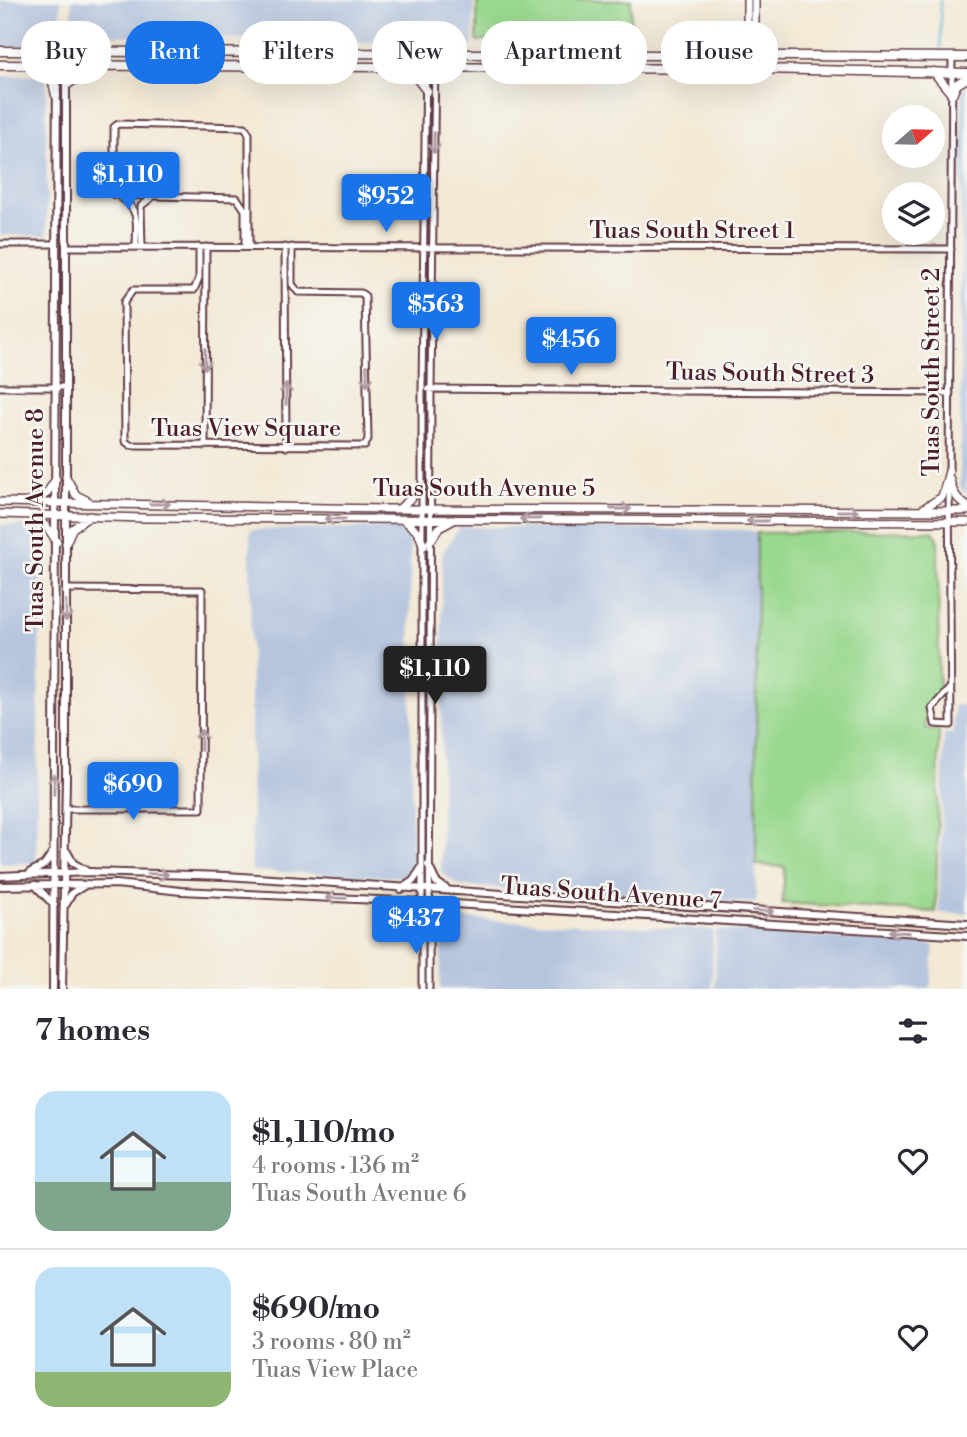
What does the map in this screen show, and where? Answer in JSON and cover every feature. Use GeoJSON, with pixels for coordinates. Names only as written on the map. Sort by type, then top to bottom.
{"type":"FeatureCollection","features":[{"type":"Feature","properties":{"kind":"main road"},"geometry":{"type":"LineString","coordinates":[[747,0],[750,21]]}},
{"type":"Feature","properties":{"kind":"main road"},"geometry":{"type":"LineString","coordinates":[[752,21],[755,0]]}},
{"type":"Feature","properties":{"kind":"main road"},"geometry":{"type":"LineString","coordinates":[[0,51],[21,51]]}},
{"type":"Feature","properties":{"kind":"main road"},"geometry":{"type":"LineString","coordinates":[[111,51],[372,54]]}},
{"type":"Feature","properties":{"kind":"main road"},"geometry":{"type":"LineString","coordinates":[[467,54],[661,55]]}},
{"type":"Feature","properties":{"kind":"main road"},"geometry":{"type":"LineString","coordinates":[[778,54],[782,55]]}},
{"type":"Feature","properties":{"kind":"main road"},"geometry":{"type":"LineString","coordinates":[[778,55],[967,57]]}},
{"type":"Feature","properties":{"kind":"main road"},"geometry":{"type":"LineString","coordinates":[[0,65],[21,66]]}},
{"type":"Feature","properties":{"kind":"main road"},"geometry":{"type":"LineString","coordinates":[[111,66],[372,68]]}},
{"type":"Feature","properties":{"kind":"main road"},"geometry":{"type":"LineString","coordinates":[[467,68],[661,69]]}},
{"type":"Feature","properties":{"kind":"main road"},"geometry":{"type":"LineString","coordinates":[[778,69],[952,72],[967,76]]}},
{"type":"Feature","properties":{"kind":"main road"},"geometry":{"type":"LineString","coordinates":[[934,72],[951,94],[957,84],[967,76]]}},
{"type":"Feature","properties":{"kind":"main road"},"geometry":{"type":"LineString","coordinates":[[52,84],[56,95]]}},
{"type":"Feature","properties":{"kind":"main road"},"geometry":{"type":"LineString","coordinates":[[422,84],[427,91]]}},
{"type":"Feature","properties":{"kind":"main road"},"geometry":{"type":"LineString","coordinates":[[949,471],[952,489],[959,502],[967,509]]}},
{"type":"Feature","properties":{"kind":"main road"},"geometry":{"type":"LineString","coordinates":[[921,509],[942,497],[949,471]]}},
{"type":"Feature","properties":{"kind":"main road"},"geometry":{"type":"LineString","coordinates":[[66,477],[76,495],[92,503]]}},
{"type":"Feature","properties":{"kind":"main road"},"geometry":{"type":"LineString","coordinates":[[23,502],[43,497],[56,479]]}},
{"type":"Feature","properties":{"kind":"main road"},"geometry":{"type":"LineString","coordinates":[[399,508],[422,488]]}},
{"type":"Feature","properties":{"kind":"main road","name":"Tuas South Avenue 5"},"geometry":{"type":"LineString","coordinates":[[0,502],[399,508],[967,509]]}},
{"type":"Feature","properties":{"kind":"main road","name":"Tuas South Avenue 5"},"geometry":{"type":"LineString","coordinates":[[0,514],[967,522]]}},
{"type":"Feature","properties":{"kind":"main road"},"geometry":{"type":"LineString","coordinates":[[29,514],[47,527],[57,542]]}},
{"type":"Feature","properties":{"kind":"main road"},"geometry":{"type":"LineString","coordinates":[[66,543],[72,529],[91,515]]}},
{"type":"Feature","properties":{"kind":"main road"},"geometry":{"type":"LineString","coordinates":[[403,519],[427,544],[439,528],[458,519]]}},
{"type":"Feature","properties":{"kind":"street","name":"Tuas South Street 2"},"geometry":{"type":"LineString","coordinates":[[950,688],[932,708],[935,724],[951,725],[948,522],[952,57]]}},
{"type":"Feature","properties":{"kind":"street","name":"Tuas South Avenue 8"},"geometry":{"type":"LineString","coordinates":[[53,989],[57,542],[56,84]]}},
{"type":"Feature","properties":{"kind":"street","name":"Tuas South Avenue 8"},"geometry":{"type":"LineString","coordinates":[[62,989],[65,884],[68,84]]}},
{"type":"Feature","properties":{"kind":"street"},"geometry":{"type":"LineString","coordinates":[[427,507],[422,488],[422,389],[428,84]]}},
{"type":"Feature","properties":{"kind":"street"},"geometry":{"type":"LineString","coordinates":[[429,989],[424,891],[427,507],[433,247],[431,84]]}},
{"type":"Feature","properties":{"kind":"street"},"geometry":{"type":"LineString","coordinates":[[139,247],[137,215],[130,204],[114,195],[112,189],[112,129],[118,124],[243,125],[249,134],[247,247]]}},
{"type":"Feature","properties":{"kind":"street"},"geometry":{"type":"LineString","coordinates":[[121,198],[237,198],[245,196],[249,189]]}},
{"type":"Feature","properties":{"kind":"street"},"geometry":{"type":"LineString","coordinates":[[139,247],[141,206],[153,198]]}},
{"type":"Feature","properties":{"kind":"street"},"geometry":{"type":"LineString","coordinates":[[237,198],[245,210],[247,247]]}},
{"type":"Feature","properties":{"kind":"street"},"geometry":{"type":"LineString","coordinates":[[0,244],[55,244]]}},
{"type":"Feature","properties":{"kind":"street","name":"Tuas South Street 1"},"geometry":{"type":"LineString","coordinates":[[68,247],[951,249]]}},
{"type":"Feature","properties":{"kind":"street"},"geometry":{"type":"LineString","coordinates":[[203,247],[199,278],[194,290],[205,302]]}},
{"type":"Feature","properties":{"kind":"street"},"geometry":{"type":"LineString","coordinates":[[203,247],[205,446]]}},
{"type":"Feature","properties":{"kind":"street"},"geometry":{"type":"LineString","coordinates":[[286,301],[298,292],[292,284],[289,247]]}},
{"type":"Feature","properties":{"kind":"street"},"geometry":{"type":"LineString","coordinates":[[286,447],[286,301],[289,247]]}},
{"type":"Feature","properties":{"kind":"street","name":"Tuas View Square"},"geometry":{"type":"LineString","coordinates":[[194,290],[133,290],[127,294],[124,302],[123,434],[125,441],[131,446],[361,447],[367,444],[365,296],[361,292],[298,292]]}},
{"type":"Feature","properties":{"kind":"street"},"geometry":{"type":"LineString","coordinates":[[0,387],[66,387]]}},
{"type":"Feature","properties":{"kind":"street","name":"Tuas South Street 3"},"geometry":{"type":"LineString","coordinates":[[422,389],[950,393]]}},
{"type":"Feature","properties":{"kind":"street"},"geometry":{"type":"LineString","coordinates":[[65,809],[201,808],[202,590],[66,589]]}},
{"type":"Feature","properties":{"kind":"street"},"geometry":{"type":"LineString","coordinates":[[65,847],[73,863],[89,872]]}},
{"type":"Feature","properties":{"kind":"street"},"geometry":{"type":"LineString","coordinates":[[29,873],[44,865],[53,852]]}},
{"type":"Feature","properties":{"kind":"street"},"geometry":{"type":"LineString","coordinates":[[401,889],[413,881],[425,867]]}},
{"type":"Feature","properties":{"kind":"street"},"geometry":{"type":"LineString","coordinates":[[425,867],[436,882],[450,892]]}},
{"type":"Feature","properties":{"kind":"street","name":"Tuas South Avenue 7"},"geometry":{"type":"LineString","coordinates":[[0,876],[89,872],[226,876],[424,891],[967,923]]}},
{"type":"Feature","properties":{"kind":"street"},"geometry":{"type":"LineString","coordinates":[[64,910],[72,893],[89,883]]}},
{"type":"Feature","properties":{"kind":"street","name":"Tuas South Avenue 7"},"geometry":{"type":"LineString","coordinates":[[0,886],[89,883],[181,891],[445,903],[967,936]]}},
{"type":"Feature","properties":{"kind":"street"},"geometry":{"type":"LineString","coordinates":[[34,884],[55,906]]}},
{"type":"Feature","properties":{"kind":"street"},"geometry":{"type":"LineString","coordinates":[[404,901],[426,923]]}},
{"type":"Feature","properties":{"kind":"street"},"geometry":{"type":"LineString","coordinates":[[422,989],[426,923],[445,903]]}},
{"type":"Feature","properties":{"kind":"shaded area"},"geometry":{"type":"Polygon","coordinates":[[[0,0],[61,0],[60,21],[21,21],[21,47],[0,47],[0,0]]]}},
{"type":"Feature","properties":{"kind":"shaded area"},"geometry":{"type":"Polygon","coordinates":[[[72,0],[474,0],[473,45],[467,45],[467,21],[372,21],[372,42],[358,42],[358,21],[239,21],[239,39],[225,38],[225,21],[125,21],[125,35],[111,35],[111,21],[72,21],[72,0]]]}},
{"type":"Feature","properties":{"kind":"shaded area"},"geometry":{"type":"Polygon","coordinates":[[[0,76],[21,76],[21,84],[46,84],[47,236],[0,235],[0,76]]]}},
{"type":"Feature","properties":{"kind":"shaded area"},"geometry":{"type":"Polygon","coordinates":[[[967,86],[967,495],[960,487],[962,91],[967,86]]]}},
{"type":"Feature","properties":{"kind":"shaded area"},"geometry":{"type":"Polygon","coordinates":[[[0,525],[41,526],[36,863],[0,864],[0,525]]]}},
{"type":"Feature","properties":{"kind":"shaded area"},"geometry":{"type":"Polygon","coordinates":[[[398,527],[410,539],[412,868],[402,877],[252,871],[250,530],[398,527]]]}},
{"type":"Feature","properties":{"kind":"shaded area"},"geometry":{"type":"Polygon","coordinates":[[[460,527],[747,530],[757,533],[756,903],[459,886],[441,872],[442,554],[460,527]]]}},
{"type":"Feature","properties":{"kind":"shaded area"},"geometry":{"type":"Polygon","coordinates":[[[954,705],[967,706],[967,914],[939,913],[944,733],[953,734],[954,705]]]}},
{"type":"Feature","properties":{"kind":"shaded area"},"geometry":{"type":"Polygon","coordinates":[[[442,918],[713,930],[712,989],[440,989],[442,918]]]}},
{"type":"Feature","properties":{"kind":"shaded area"},"geometry":{"type":"Polygon","coordinates":[[[716,930],[934,945],[930,989],[715,989],[716,930]]]}},
{"type":"Feature","properties":{"kind":"green space"},"geometry":{"type":"Polygon","coordinates":[[[477,0],[631,0],[631,21],[481,21],[481,41],[477,41],[477,0]]]}},
{"type":"Feature","properties":{"kind":"green space"},"geometry":{"type":"Polygon","coordinates":[[[932,531],[938,538],[939,692],[927,704],[925,728],[939,731],[936,912],[782,903],[785,867],[756,865],[757,533],[932,531]]]}},
{"type":"Feature","properties":{"kind":"waterway"},"geometry":{"type":"LineString","coordinates":[[940,0],[941,48]]}}]}
